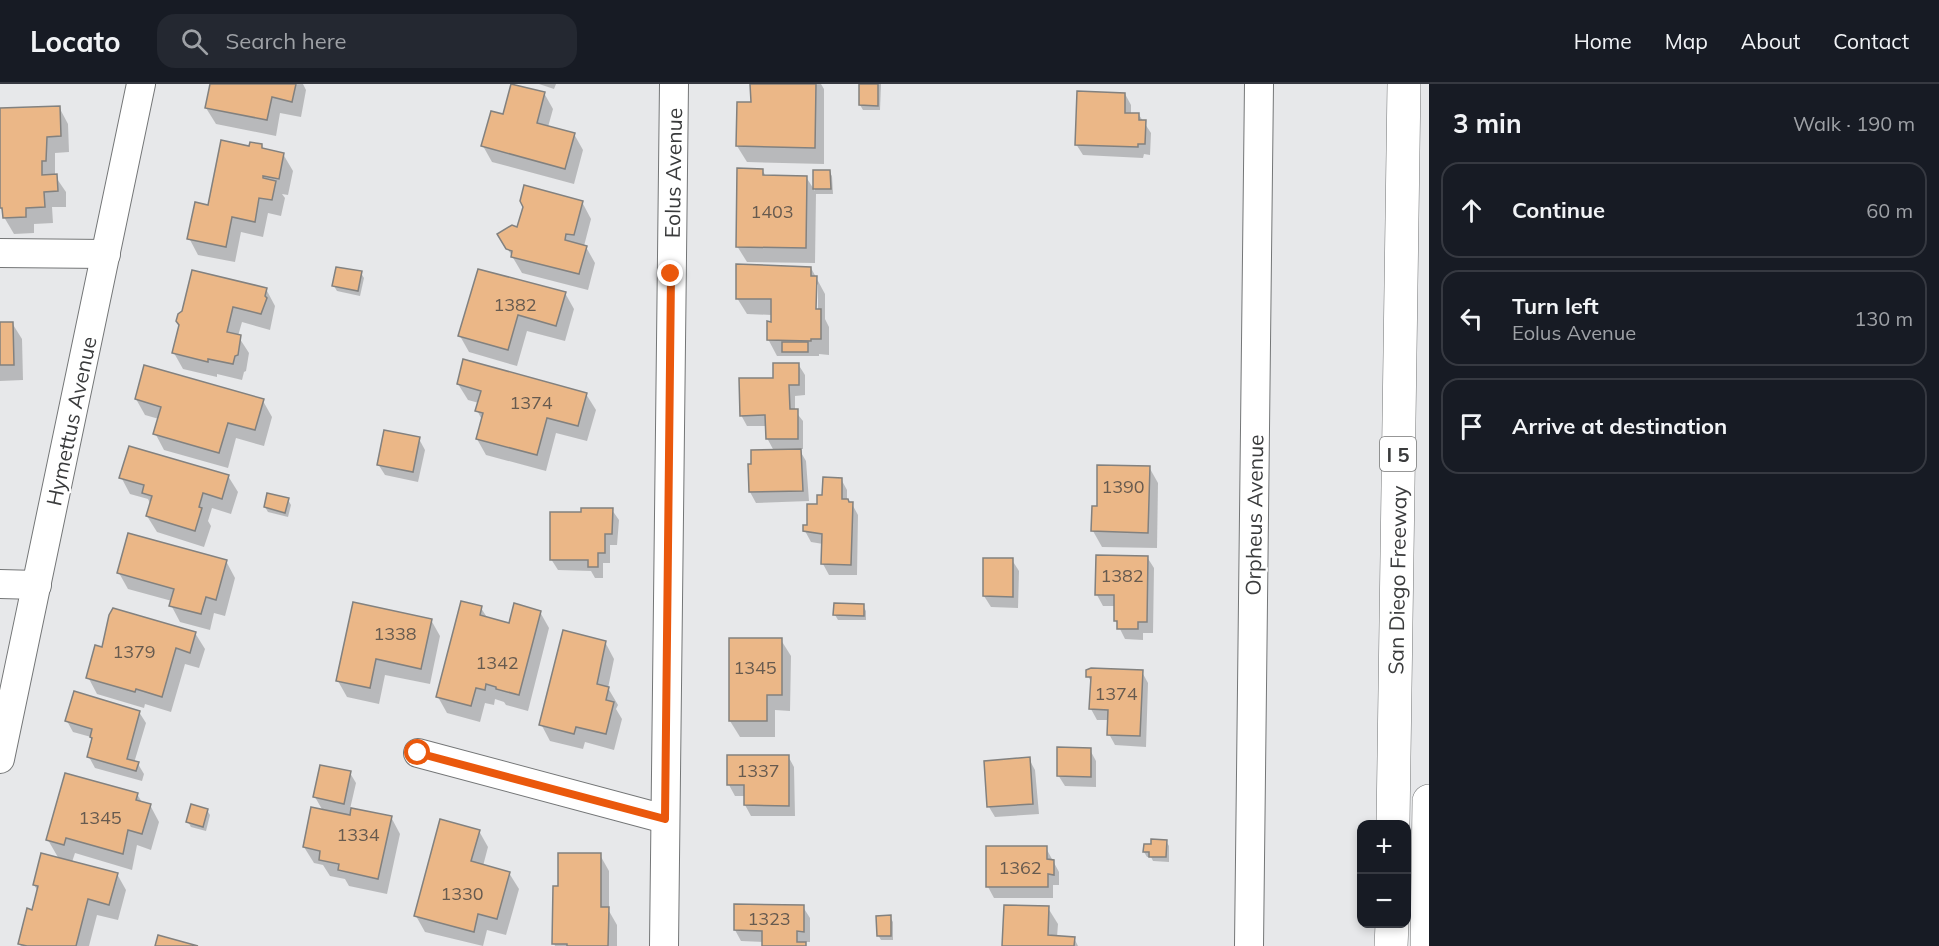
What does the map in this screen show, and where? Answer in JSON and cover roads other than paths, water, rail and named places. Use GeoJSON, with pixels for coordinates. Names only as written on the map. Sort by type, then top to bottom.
{"type":"FeatureCollection","features":[{"type":"Feature","properties":{"kind":"highway","name":"San Diego Freeway"},"geometry":{"type":"LineString","coordinates":[[1393,820],[1404,84]]}},
{"type":"Feature","properties":{"kind":"highway"},"geometry":{"type":"LineString","coordinates":[[1427,946],[1429,801]]}},
{"type":"Feature","properties":{"kind":"highway"},"geometry":{"type":"LineString","coordinates":[[1392,928],[1392,946]]}},
{"type":"Feature","properties":{"kind":"street","name":"Hymettus Avenue"},"geometry":{"type":"LineString","coordinates":[[0,759],[141,84]]}},
{"type":"Feature","properties":{"kind":"street","name":"Eolus Avenue"},"geometry":{"type":"LineString","coordinates":[[664,946],[674,84]]}},
{"type":"Feature","properties":{"kind":"street","name":"Orpheus Avenue"},"geometry":{"type":"LineString","coordinates":[[1249,946],[1259,84]]}},
{"type":"Feature","properties":{"kind":"street"},"geometry":{"type":"LineString","coordinates":[[0,253],[106,254]]}},
{"type":"Feature","properties":{"kind":"street"},"geometry":{"type":"LineString","coordinates":[[0,584],[37,585]]}},
{"type":"Feature","properties":{"kind":"street"},"geometry":{"type":"LineString","coordinates":[[418,753],[665,819]]}}]}
